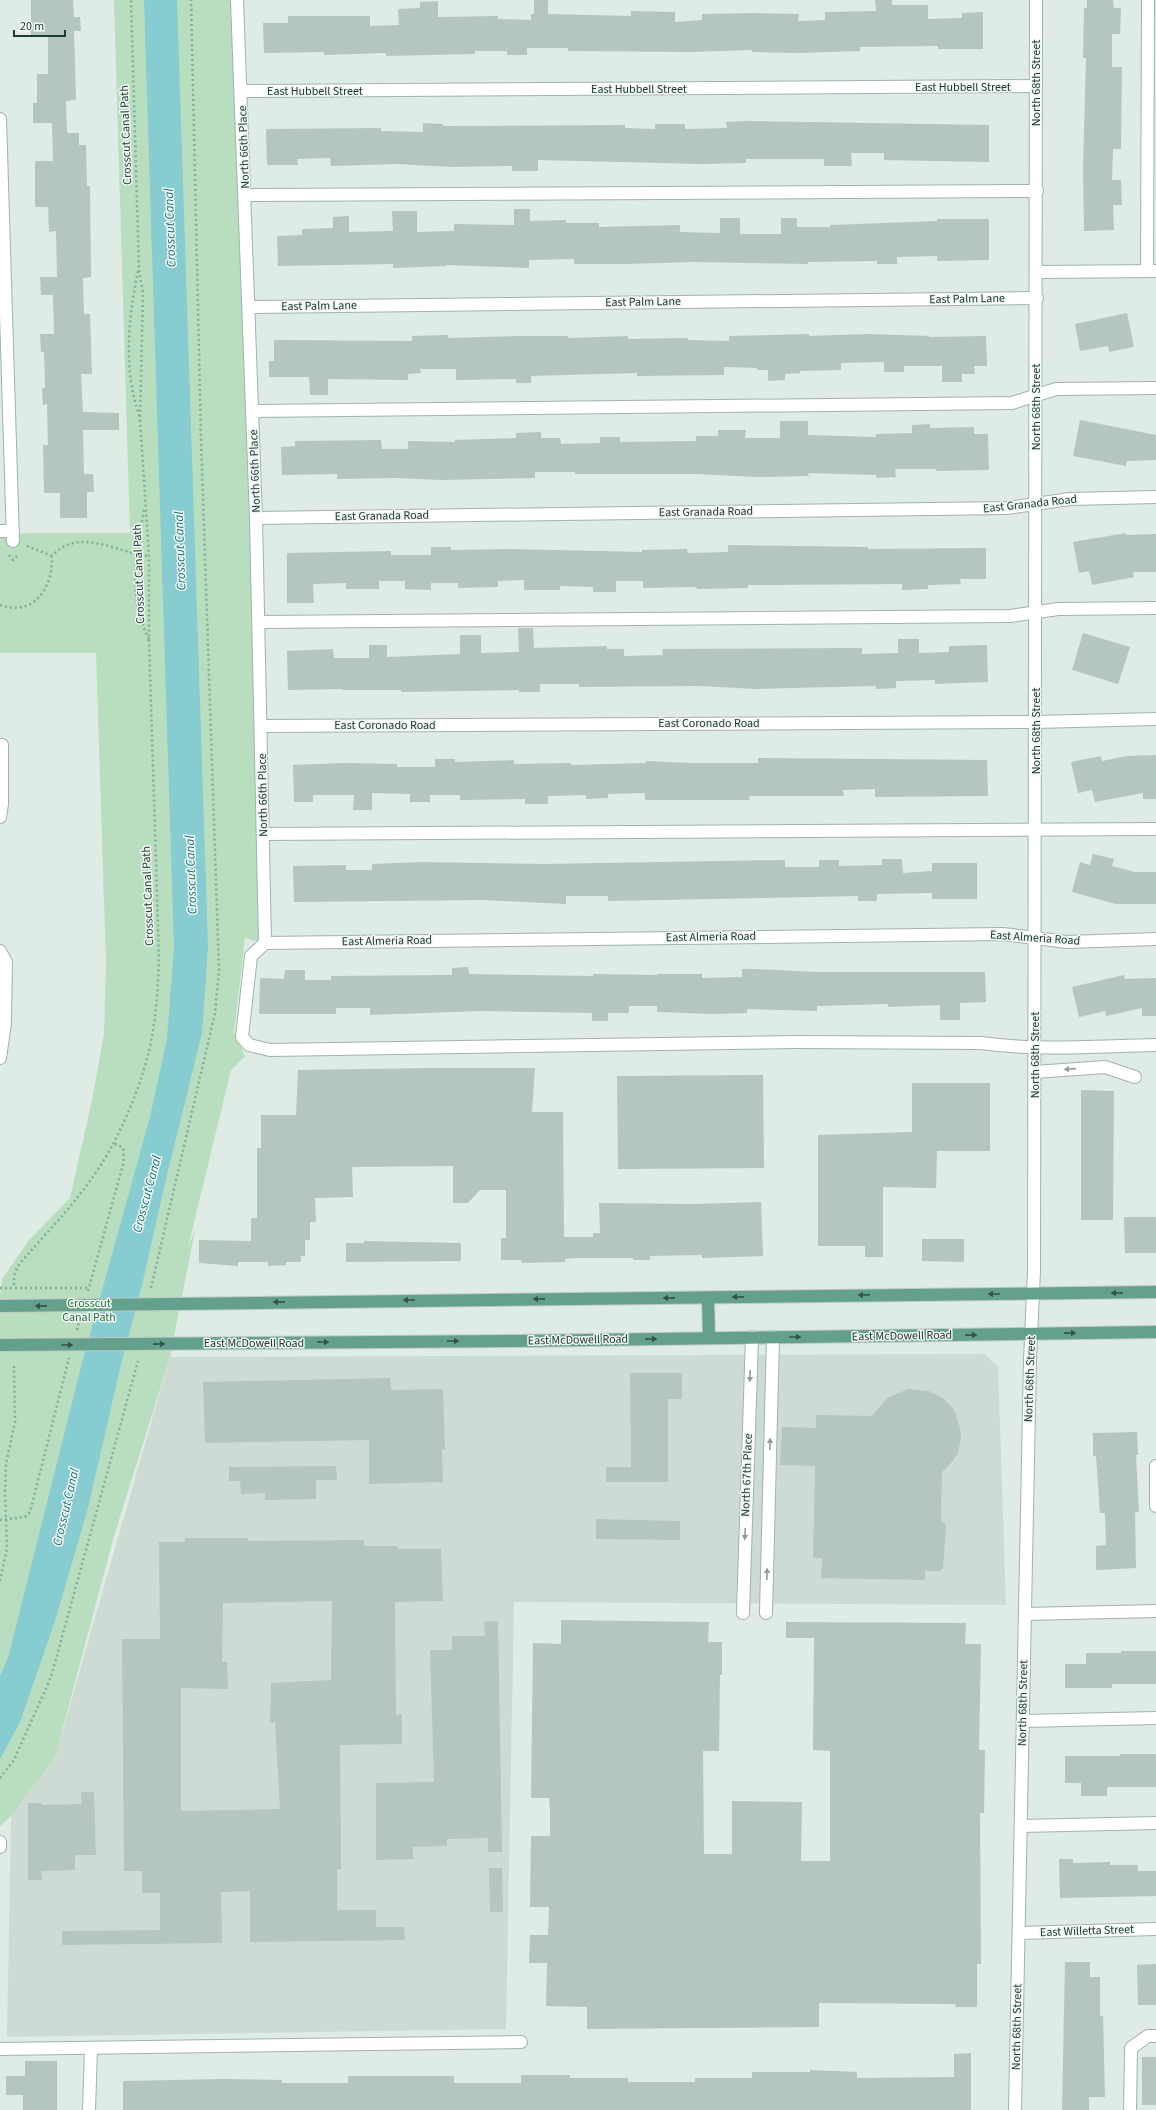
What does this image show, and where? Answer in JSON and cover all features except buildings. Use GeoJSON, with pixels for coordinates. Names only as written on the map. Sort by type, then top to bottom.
{"type":"FeatureCollection","features":[{"type":"Feature","properties":{"kind":"main road"},"geometry":{"type":"LineString","coordinates":[[0,1306],[1156,1292]]}},
{"type":"Feature","properties":{"kind":"main road"},"geometry":{"type":"LineString","coordinates":[[708,1298],[709,1338]]}},
{"type":"Feature","properties":{"kind":"main road","name":"East McDowell Road"},"geometry":{"type":"LineString","coordinates":[[0,1345],[1156,1332]]}},
{"type":"Feature","properties":{"kind":"street","name":"North 66th Place"},"geometry":{"type":"LineString","coordinates":[[238,0],[253,411],[259,622],[265,943]]}},
{"type":"Feature","properties":{"kind":"street","name":"North 68th Street"},"geometry":{"type":"LineString","coordinates":[[1015,2110],[1033,1294],[1036,938],[1036,0]]}},
{"type":"Feature","properties":{"kind":"street"},"geometry":{"type":"LineString","coordinates":[[1037,272],[1151,271],[1148,0]]}},
{"type":"Feature","properties":{"kind":"street","name":"East Hubbell Street"},"geometry":{"type":"LineString","coordinates":[[242,91],[1036,86]]}},
{"type":"Feature","properties":{"kind":"street"},"geometry":{"type":"LineString","coordinates":[[0,119],[4,428],[13,536],[0,531]]}},
{"type":"Feature","properties":{"kind":"street"},"geometry":{"type":"LineString","coordinates":[[246,196],[1037,191]]}},
{"type":"Feature","properties":{"kind":"street","name":"East Palm Lane"},"geometry":{"type":"LineString","coordinates":[[249,307],[1037,298]]}},
{"type":"Feature","properties":{"kind":"street"},"geometry":{"type":"LineString","coordinates":[[253,411],[1012,403],[1056,389],[1156,388]]}},
{"type":"Feature","properties":{"kind":"street","name":"East Granada Road"},"geometry":{"type":"LineString","coordinates":[[256,518],[1007,508],[1070,499],[1156,497]]}},
{"type":"Feature","properties":{"kind":"street"},"geometry":{"type":"LineString","coordinates":[[259,622],[1002,616],[1058,610],[1156,608]]}},
{"type":"Feature","properties":{"kind":"street","name":"East Coronado Road"},"geometry":{"type":"LineString","coordinates":[[261,726],[1035,722],[1156,719]]}},
{"type":"Feature","properties":{"kind":"street"},"geometry":{"type":"LineString","coordinates":[[0,745],[2,745],[0,817]]}},
{"type":"Feature","properties":{"kind":"street"},"geometry":{"type":"LineString","coordinates":[[263,834],[1156,829]]}},
{"type":"Feature","properties":{"kind":"street","name":"East Almeria Road"},"geometry":{"type":"LineString","coordinates":[[265,943],[1003,934],[1066,942],[1156,939]]}},
{"type":"Feature","properties":{"kind":"street"},"geometry":{"type":"LineString","coordinates":[[265,943],[251,956],[242,1037],[249,1045],[270,1050],[795,1042],[981,1043],[1004,1046],[1035,1047],[1156,1045]]}},
{"type":"Feature","properties":{"kind":"street"},"geometry":{"type":"LineString","coordinates":[[0,951],[6,962],[3,991],[5,1023],[0,1058]]}},
{"type":"Feature","properties":{"kind":"street"},"geometry":{"type":"LineString","coordinates":[[1035,1072],[1105,1067],[1135,1077]]}},
{"type":"Feature","properties":{"kind":"street","name":"North 67th Place"},"geometry":{"type":"LineString","coordinates":[[743,1613],[752,1337]]}},
{"type":"Feature","properties":{"kind":"street","name":"North 67th Place"},"geometry":{"type":"LineString","coordinates":[[766,1613],[773,1337]]}},
{"type":"Feature","properties":{"kind":"street"},"geometry":{"type":"LineString","coordinates":[[1156,1466],[1156,1506]]}},
{"type":"Feature","properties":{"kind":"street"},"geometry":{"type":"LineString","coordinates":[[1025,1614],[1156,1610]]}},
{"type":"Feature","properties":{"kind":"street"},"geometry":{"type":"LineString","coordinates":[[1023,1721],[1156,1718]]}},
{"type":"Feature","properties":{"kind":"street"},"geometry":{"type":"LineString","coordinates":[[1021,1826],[1156,1823]]}},
{"type":"Feature","properties":{"kind":"street"},"geometry":{"type":"LineString","coordinates":[[0,1842],[0,1848]]}},
{"type":"Feature","properties":{"kind":"street","name":"East Willetta Street"},"geometry":{"type":"LineString","coordinates":[[1019,1933],[1156,1929]]}},
{"type":"Feature","properties":{"kind":"street"},"geometry":{"type":"LineString","coordinates":[[1130,2110],[1131,2048],[1148,2036],[1156,2036]]}},
{"type":"Feature","properties":{"kind":"street"},"geometry":{"type":"LineString","coordinates":[[0,2049],[91,2049],[520,2042]]}},
{"type":"Feature","properties":{"kind":"street"},"geometry":{"type":"LineString","coordinates":[[89,2110],[91,2049]]}},
{"type":"Feature","properties":{"kind":"path","name":"Crosscut Canal Path"},"geometry":{"type":"LineString","coordinates":[[14,1285],[14,1276],[18,1266],[71,1206],[88,1184],[114,1143],[139,1083],[153,1032],[158,993],[159,958],[149,641],[149,556],[144,506],[140,420],[143,293],[139,270],[131,0]]}},
{"type":"Feature","properties":{"kind":"path"},"geometry":{"type":"LineString","coordinates":[[151,1288],[215,1013],[220,970],[201,440],[191,0]]}},
{"type":"Feature","properties":{"kind":"path","name":"Crosscut Canal Path"},"geometry":{"type":"LineString","coordinates":[[139,270],[130,320],[129,346],[134,400],[140,420]]}},
{"type":"Feature","properties":{"kind":"path","name":"Crosscut Canal Path"},"geometry":{"type":"LineString","coordinates":[[144,506],[134,568],[136,606],[149,641]]}},
{"type":"Feature","properties":{"kind":"path"},"geometry":{"type":"LineString","coordinates":[[13,536],[52,556]]}},
{"type":"Feature","properties":{"kind":"path"},"geometry":{"type":"LineString","coordinates":[[0,605],[8,608],[24,607],[44,593],[52,568],[52,556],[59,548],[70,544],[91,542],[102,543],[125,552],[149,556]]}},
{"type":"Feature","properties":{"kind":"path"},"geometry":{"type":"LineString","coordinates":[[0,1520],[25,1517],[30,1512],[67,1363],[79,1345],[89,1305],[89,1288],[124,1160],[123,1148],[114,1143]]}},
{"type":"Feature","properties":{"kind":"path"},"geometry":{"type":"LineString","coordinates":[[0,1288],[89,1288]]}},
{"type":"Feature","properties":{"kind":"path"},"geometry":{"type":"LineString","coordinates":[[0,1778],[14,1760],[51,1677],[138,1361]]}},
{"type":"Feature","properties":{"kind":"path"},"geometry":{"type":"LineString","coordinates":[[0,1581],[7,1548],[5,1520],[6,1464],[15,1422],[14,1366]]}},
{"type":"Feature","properties":{"kind":"shaded area"},"geometry":{"type":"Polygon","coordinates":[[[984,1354],[998,1366],[1006,1605],[514,1602],[506,2029],[7,2037],[11,1816],[55,1757],[170,1357],[984,1354]]]}},
{"type":"Feature","properties":{"kind":"green space","name":"Crosscut Canal Path"},"geometry":{"type":"Polygon","coordinates":[[[114,0],[237,0],[265,943],[245,938],[234,1032],[245,1056],[231,1070],[188,1247],[195,1230],[170,1357],[114,1536],[55,1757],[11,1816],[0,1826],[0,1297],[2,1279],[29,1240],[70,1198],[91,1105],[104,1034],[106,963],[96,653],[0,653],[0,536],[29,533],[130,533],[114,0]]]}},
{"type":"Feature","properties":{"kind":"water","name":"Crosscut Canal"},"geometry":{"type":"Polygon","coordinates":[[[144,0],[177,0],[208,947],[202,1033],[166,1179],[142,1285],[121,1364],[88,1508],[55,1621],[20,1722],[0,1759],[0,1676],[8,1658],[82,1363],[150,1117],[167,1039],[174,949],[144,0]]]}}]}
